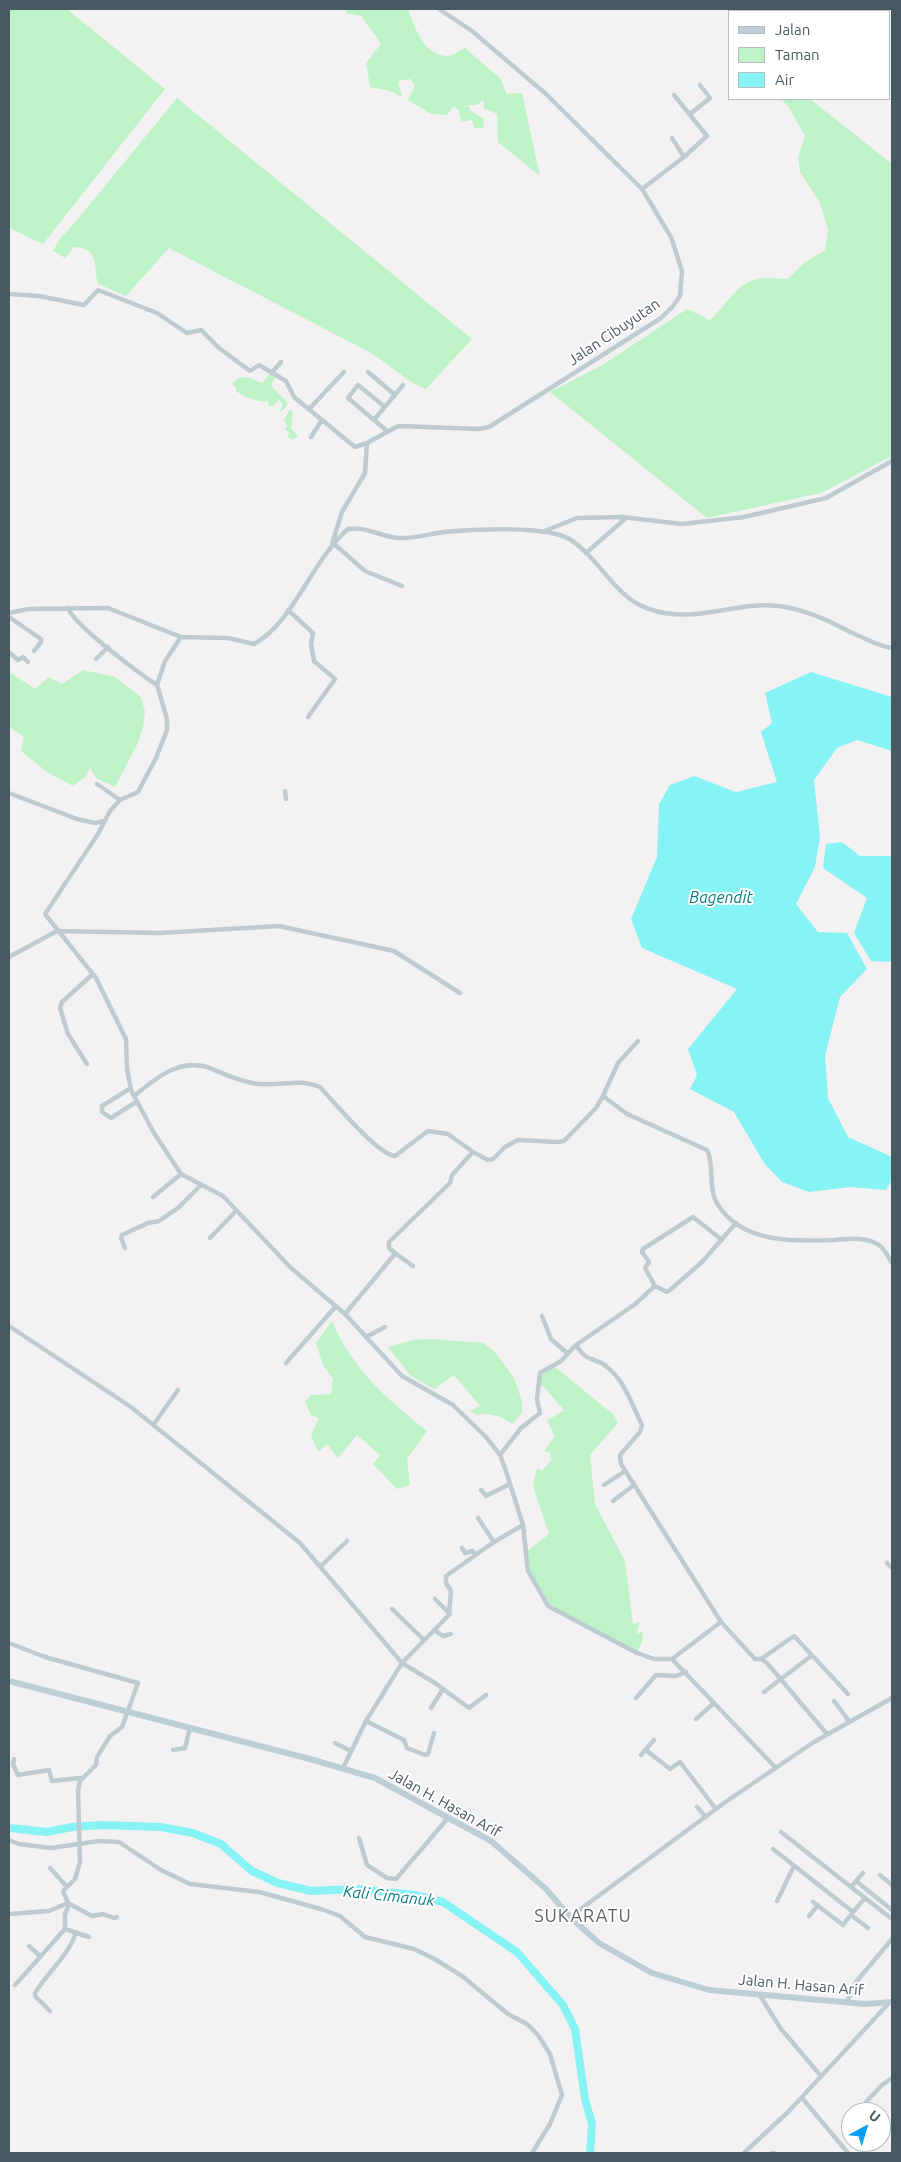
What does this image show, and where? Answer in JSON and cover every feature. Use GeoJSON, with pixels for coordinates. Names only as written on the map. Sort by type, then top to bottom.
{"type":"FeatureCollection","features":[{"type":"Feature","properties":{"kind":"main road","name":"Jalan H. Hasan Arif"},"geometry":{"type":"LineString","coordinates":[[9,1681],[342,1768],[387,1784],[499,1846],[546,1890],[570,1917],[599,1943],[652,1973],[700,1989],[847,2002],[891,2002]]}},
{"type":"Feature","properties":{"kind":"street","name":"Jalan Cibuyutan"},"geometry":{"type":"LineString","coordinates":[[367,445],[387,430],[403,426],[479,429],[489,427],[661,318],[680,296],[683,285],[679,256],[667,229],[642,189],[546,94],[472,31],[439,9]]}},
{"type":"Feature","properties":{"kind":"street"},"geometry":{"type":"LineString","coordinates":[[690,114],[710,98],[700,85]]}},
{"type":"Feature","properties":{"kind":"street"},"geometry":{"type":"LineString","coordinates":[[642,189],[684,157],[707,136],[674,95]]}},
{"type":"Feature","properties":{"kind":"street"},"geometry":{"type":"LineString","coordinates":[[672,138],[684,157]]}},
{"type":"Feature","properties":{"kind":"street"},"geometry":{"type":"LineString","coordinates":[[9,294],[39,296],[84,305],[96,291],[100,291],[157,313],[187,333],[201,330],[220,348],[250,371],[259,365],[286,381],[293,395],[355,447],[367,445],[364,473],[342,512],[332,544],[301,595],[262,639],[254,644],[228,638],[181,637],[108,608],[68,608],[9,613]]}},
{"type":"Feature","properties":{"kind":"street"},"geometry":{"type":"LineString","coordinates":[[272,372],[280,362]]}},
{"type":"Feature","properties":{"kind":"street"},"geometry":{"type":"LineString","coordinates":[[309,409],[344,372]]}},
{"type":"Feature","properties":{"kind":"street"},"geometry":{"type":"LineString","coordinates":[[368,372],[395,395]]}},
{"type":"Feature","properties":{"kind":"street"},"geometry":{"type":"LineString","coordinates":[[385,407],[358,385],[348,398],[387,430]]}},
{"type":"Feature","properties":{"kind":"street"},"geometry":{"type":"LineString","coordinates":[[374,420],[403,385]]}},
{"type":"Feature","properties":{"kind":"street"},"geometry":{"type":"LineString","coordinates":[[311,437],[322,420]]}},
{"type":"Feature","properties":{"kind":"street"},"geometry":{"type":"LineString","coordinates":[[541,532],[577,518],[626,518],[682,524],[744,517],[774,511],[826,498],[892,461]]}},
{"type":"Feature","properties":{"kind":"street"},"geometry":{"type":"LineString","coordinates":[[585,552],[626,518]]}},
{"type":"Feature","properties":{"kind":"street"},"geometry":{"type":"LineString","coordinates":[[553,527],[556,534]]}},
{"type":"Feature","properties":{"kind":"street"},"geometry":{"type":"LineString","coordinates":[[332,544],[350,529],[363,529],[398,538],[464,530],[498,529],[556,534],[571,540],[585,552],[628,599],[650,610],[665,614],[694,614],[720,612],[744,605],[781,606],[835,625],[880,646],[892,648]]}},
{"type":"Feature","properties":{"kind":"street"},"geometry":{"type":"LineString","coordinates":[[332,544],[365,571],[402,586]]}},
{"type":"Feature","properties":{"kind":"street"},"geometry":{"type":"LineString","coordinates":[[68,608],[82,624],[157,685],[167,716],[167,730],[138,792],[120,800],[110,811],[46,912],[46,916],[93,974],[126,1039],[127,1070],[131,1088],[136,1102],[168,1157],[181,1174],[223,1196],[290,1267],[345,1314],[402,1376],[453,1405],[486,1437],[500,1455],[523,1525],[528,1571],[550,1609],[637,1653],[654,1659],[672,1659],[721,1622]]}},
{"type":"Feature","properties":{"kind":"street"},"geometry":{"type":"LineString","coordinates":[[288,610],[313,633],[311,644],[314,661],[335,679],[308,717]]}},
{"type":"Feature","properties":{"kind":"street"},"geometry":{"type":"LineString","coordinates":[[9,617],[41,639],[41,642],[34,651]]}},
{"type":"Feature","properties":{"kind":"street"},"geometry":{"type":"LineString","coordinates":[[157,685],[165,660],[181,637]]}},
{"type":"Feature","properties":{"kind":"street"},"geometry":{"type":"LineString","coordinates":[[96,659],[108,646]]}},
{"type":"Feature","properties":{"kind":"street"},"geometry":{"type":"LineString","coordinates":[[9,652],[18,660],[23,657],[28,662]]}},
{"type":"Feature","properties":{"kind":"street"},"geometry":{"type":"LineString","coordinates":[[97,784],[120,800]]}},
{"type":"Feature","properties":{"kind":"street"},"geometry":{"type":"LineString","coordinates":[[285,791],[286,798]]}},
{"type":"Feature","properties":{"kind":"street"},"geometry":{"type":"LineString","coordinates":[[9,793],[77,819],[95,822],[106,820]]}},
{"type":"Feature","properties":{"kind":"street"},"geometry":{"type":"LineString","coordinates":[[9,957],[57,931],[160,933],[279,926],[394,952],[460,993]]}},
{"type":"Feature","properties":{"kind":"street"},"geometry":{"type":"LineString","coordinates":[[87,1064],[68,1034],[60,1008],[62,1002],[93,974]]}},
{"type":"Feature","properties":{"kind":"street"},"geometry":{"type":"LineString","coordinates":[[134,1096],[161,1073],[169,1069],[199,1066],[260,1084],[299,1081],[320,1087],[375,1145],[385,1153],[395,1156],[428,1131],[448,1134],[473,1152],[491,1160],[505,1147],[518,1140],[561,1142],[596,1108],[618,1063],[638,1041]]}},
{"type":"Feature","properties":{"kind":"street"},"geometry":{"type":"LineString","coordinates":[[131,1088],[102,1106],[102,1112],[111,1118],[136,1102]]}},
{"type":"Feature","properties":{"kind":"street"},"geometry":{"type":"LineString","coordinates":[[603,1096],[627,1114],[707,1150],[710,1180],[715,1199],[718,1206],[736,1223],[765,1238],[795,1240],[856,1238],[867,1240],[882,1248],[892,1263]]}},
{"type":"Feature","properties":{"kind":"street"},"geometry":{"type":"LineString","coordinates":[[413,1266],[394,1256],[389,1248],[389,1242],[450,1183],[452,1175],[473,1152]]}},
{"type":"Feature","properties":{"kind":"street"},"geometry":{"type":"LineString","coordinates":[[153,1196],[181,1174]]}},
{"type":"Feature","properties":{"kind":"street"},"geometry":{"type":"LineString","coordinates":[[125,1248],[121,1238],[122,1235],[148,1223],[158,1221],[178,1208],[201,1185]]}},
{"type":"Feature","properties":{"kind":"street"},"geometry":{"type":"LineString","coordinates":[[210,1238],[236,1211]]}},
{"type":"Feature","properties":{"kind":"street"},"geometry":{"type":"LineString","coordinates":[[722,1240],[693,1217],[643,1249],[642,1252],[649,1262],[645,1268],[655,1286],[667,1292],[702,1262],[722,1240],[736,1223]]}},
{"type":"Feature","properties":{"kind":"street"},"geometry":{"type":"LineString","coordinates":[[345,1314],[394,1256]]}},
{"type":"Feature","properties":{"kind":"street"},"geometry":{"type":"LineString","coordinates":[[500,1455],[521,1428],[540,1413],[537,1399],[538,1376],[557,1364],[576,1345],[634,1305],[655,1286]]}},
{"type":"Feature","properties":{"kind":"street"},"geometry":{"type":"LineString","coordinates":[[286,1363],[336,1306]]}},
{"type":"Feature","properties":{"kind":"street"},"geometry":{"type":"LineString","coordinates":[[542,1316],[551,1339],[567,1354]]}},
{"type":"Feature","properties":{"kind":"street"},"geometry":{"type":"LineString","coordinates":[[9,1326],[154,1424],[293,1537],[321,1566],[402,1663],[469,1708],[486,1696]]}},
{"type":"Feature","properties":{"kind":"street"},"geometry":{"type":"LineString","coordinates":[[366,1337],[384,1327]]}},
{"type":"Feature","properties":{"kind":"street"},"geometry":{"type":"LineString","coordinates":[[576,1345],[585,1358],[603,1364],[618,1377],[641,1430],[620,1455],[620,1461],[721,1622],[755,1658],[767,1663],[827,1734]]}},
{"type":"Feature","properties":{"kind":"street"},"geometry":{"type":"LineString","coordinates":[[154,1424],[178,1390]]}},
{"type":"Feature","properties":{"kind":"street"},"geometry":{"type":"LineString","coordinates":[[604,1484],[625,1471]]}},
{"type":"Feature","properties":{"kind":"street"},"geometry":{"type":"LineString","coordinates":[[481,1490],[486,1496],[510,1484]]}},
{"type":"Feature","properties":{"kind":"street"},"geometry":{"type":"LineString","coordinates":[[613,1502],[634,1485]]}},
{"type":"Feature","properties":{"kind":"street"},"geometry":{"type":"LineString","coordinates":[[478,1518],[494,1542]]}},
{"type":"Feature","properties":{"kind":"street"},"geometry":{"type":"LineString","coordinates":[[342,1768],[366,1721],[402,1663],[450,1614],[451,1591],[446,1583],[446,1576],[494,1542],[523,1525]]}},
{"type":"Feature","properties":{"kind":"street"},"geometry":{"type":"LineString","coordinates":[[321,1566],[347,1541]]}},
{"type":"Feature","properties":{"kind":"street"},"geometry":{"type":"LineString","coordinates":[[462,1548],[465,1553],[472,1551],[476,1554]]}},
{"type":"Feature","properties":{"kind":"street"},"geometry":{"type":"LineString","coordinates":[[888,1562],[892,1568]]}},
{"type":"Feature","properties":{"kind":"street"},"geometry":{"type":"LineString","coordinates":[[435,1599],[450,1614]]}},
{"type":"Feature","properties":{"kind":"street"},"geometry":{"type":"LineString","coordinates":[[392,1609],[424,1640]]}},
{"type":"Feature","properties":{"kind":"street"},"geometry":{"type":"LineString","coordinates":[[434,1630],[443,1636],[451,1634]]}},
{"type":"Feature","properties":{"kind":"street"},"geometry":{"type":"LineString","coordinates":[[761,1659],[794,1636],[848,1694]]}},
{"type":"Feature","properties":{"kind":"street"},"geometry":{"type":"LineString","coordinates":[[9,1643],[45,1657],[138,1683],[122,1727],[110,1736],[97,1757],[96,1764],[80,1779],[78,1791],[80,1862],[75,1878],[63,1891],[68,1903],[65,1929],[15,1985]]}},
{"type":"Feature","properties":{"kind":"street"},"geometry":{"type":"LineString","coordinates":[[764,1692],[811,1656]]}},
{"type":"Feature","properties":{"kind":"street"},"geometry":{"type":"LineString","coordinates":[[672,1659],[776,1768]]}},
{"type":"Feature","properties":{"kind":"street"},"geometry":{"type":"LineString","coordinates":[[636,1698],[656,1675],[676,1676],[686,1672]]}},
{"type":"Feature","properties":{"kind":"street"},"geometry":{"type":"LineString","coordinates":[[431,1708],[443,1689]]}},
{"type":"Feature","properties":{"kind":"street"},"geometry":{"type":"LineString","coordinates":[[570,1917],[716,1809],[776,1768],[827,1734],[892,1698]]}},
{"type":"Feature","properties":{"kind":"street"},"geometry":{"type":"LineString","coordinates":[[834,1701],[849,1721]]}},
{"type":"Feature","properties":{"kind":"street"},"geometry":{"type":"LineString","coordinates":[[696,1720],[714,1703]]}},
{"type":"Feature","properties":{"kind":"street"},"geometry":{"type":"LineString","coordinates":[[366,1721],[404,1740],[407,1748],[425,1755],[428,1754],[434,1733]]}},
{"type":"Feature","properties":{"kind":"street"},"geometry":{"type":"LineString","coordinates":[[173,1750],[185,1748],[190,1728]]}},
{"type":"Feature","properties":{"kind":"street"},"geometry":{"type":"LineString","coordinates":[[641,1755],[654,1740]]}},
{"type":"Feature","properties":{"kind":"street"},"geometry":{"type":"LineString","coordinates":[[335,1743],[350,1751]]}},
{"type":"Feature","properties":{"kind":"street"},"geometry":{"type":"LineString","coordinates":[[646,1750],[670,1769],[680,1762],[716,1809]]}},
{"type":"Feature","properties":{"kind":"street"},"geometry":{"type":"LineString","coordinates":[[14,1759],[13,1764],[18,1775],[49,1770],[52,1781],[80,1779]]}},
{"type":"Feature","properties":{"kind":"street"},"geometry":{"type":"LineString","coordinates":[[697,1807],[706,1817]]}},
{"type":"Feature","properties":{"kind":"street"},"geometry":{"type":"LineString","coordinates":[[359,1838],[367,1865],[378,1873],[396,1879],[448,1818]]}},
{"type":"Feature","properties":{"kind":"street"},"geometry":{"type":"LineString","coordinates":[[781,1832],[892,1920]]}},
{"type":"Feature","properties":{"kind":"street"},"geometry":{"type":"LineString","coordinates":[[9,1840],[19,1844],[51,1848],[99,1841],[119,1842],[161,1870],[190,1884],[259,1892],[320,1909],[340,1916],[365,1937],[414,1949],[433,1958],[462,1976],[508,2014],[527,2024],[538,2035],[550,2054],[562,2095],[557,2111],[532,2153]]}},
{"type":"Feature","properties":{"kind":"street"},"geometry":{"type":"LineString","coordinates":[[773,1849],[868,1928]]}},
{"type":"Feature","properties":{"kind":"street"},"geometry":{"type":"LineString","coordinates":[[777,1901],[794,1866]]}},
{"type":"Feature","properties":{"kind":"street"},"geometry":{"type":"LineString","coordinates":[[50,1868],[67,1887]]}},
{"type":"Feature","properties":{"kind":"street"},"geometry":{"type":"LineString","coordinates":[[851,1887],[863,1873]]}},
{"type":"Feature","properties":{"kind":"street"},"geometry":{"type":"LineString","coordinates":[[880,1875],[892,1885]]}},
{"type":"Feature","properties":{"kind":"street"},"geometry":{"type":"LineString","coordinates":[[856,1881],[892,1910]]}},
{"type":"Feature","properties":{"kind":"street"},"geometry":{"type":"LineString","coordinates":[[813,1902],[843,1925],[865,1898]]}},
{"type":"Feature","properties":{"kind":"street"},"geometry":{"type":"LineString","coordinates":[[9,1914],[49,1910],[68,1903],[92,1916],[103,1914],[114,1918],[117,1917]]}},
{"type":"Feature","properties":{"kind":"street"},"geometry":{"type":"LineString","coordinates":[[809,1916],[818,1905]]}},
{"type":"Feature","properties":{"kind":"street"},"geometry":{"type":"LineString","coordinates":[[65,1929],[89,1937]]}},
{"type":"Feature","properties":{"kind":"street"},"geometry":{"type":"LineString","coordinates":[[50,2011],[35,1996],[35,1993],[58,1960],[71,1948],[76,1932]]}},
{"type":"Feature","properties":{"kind":"street"},"geometry":{"type":"LineString","coordinates":[[847,2002],[856,1982],[892,1939]]}},
{"type":"Feature","properties":{"kind":"street"},"geometry":{"type":"LineString","coordinates":[[29,1946],[40,1956]]}},
{"type":"Feature","properties":{"kind":"street"},"geometry":{"type":"LineString","coordinates":[[758,1993],[781,2029],[821,2076]]}},
{"type":"Feature","properties":{"kind":"street"},"geometry":{"type":"LineString","coordinates":[[744,2153],[802,2098],[891,2002]]}},
{"type":"Feature","properties":{"kind":"street"},"geometry":{"type":"LineString","coordinates":[[866,2102],[882,2084],[892,2078]]}},
{"type":"Feature","properties":{"kind":"street"},"geometry":{"type":"LineString","coordinates":[[802,2098],[848,2153]]}},
{"type":"Feature","properties":{"kind":"green space"},"geometry":{"type":"Polygon","coordinates":[[[9,9],[67,9],[165,89],[43,244],[9,228],[9,9]]]}},
{"type":"Feature","properties":{"kind":"green space"},"geometry":{"type":"Polygon","coordinates":[[[347,9],[408,9],[421,39],[432,51],[447,56],[465,48],[500,78],[507,94],[522,93],[540,176],[498,142],[497,114],[484,108],[483,100],[477,105],[468,105],[471,111],[484,119],[483,128],[474,128],[472,120],[461,122],[459,111],[454,106],[447,115],[431,114],[408,100],[415,85],[410,79],[398,81],[402,97],[390,91],[370,87],[366,63],[381,44],[362,16],[346,13],[347,9]]]}},
{"type":"Feature","properties":{"kind":"green space"},"geometry":{"type":"Polygon","coordinates":[[[177,98],[472,339],[426,389],[411,382],[373,354],[169,248],[126,296],[98,284],[94,261],[88,251],[83,248],[74,247],[65,258],[53,251],[59,240],[177,98]]]}},
{"type":"Feature","properties":{"kind":"green space"},"geometry":{"type":"Polygon","coordinates":[[[782,100],[811,100],[892,164],[892,456],[821,493],[707,518],[550,392],[604,364],[687,309],[710,320],[743,285],[761,278],[788,279],[803,264],[825,250],[828,230],[820,203],[800,172],[798,157],[805,136],[789,107],[782,100]]]}},
{"type":"Feature","properties":{"kind":"green space"},"geometry":{"type":"Polygon","coordinates":[[[270,374],[275,378],[271,386],[287,402],[286,407],[279,413],[283,404],[279,400],[273,406],[269,406],[268,401],[256,400],[236,391],[236,387],[232,384],[238,378],[247,377],[262,383],[270,374]]]}},
{"type":"Feature","properties":{"kind":"green space"},"geometry":{"type":"Polygon","coordinates":[[[290,409],[293,413],[291,428],[298,436],[292,440],[288,437],[289,432],[285,429],[287,426],[284,420],[290,409]]]}},
{"type":"Feature","properties":{"kind":"green space"},"geometry":{"type":"Polygon","coordinates":[[[83,670],[115,677],[141,697],[145,712],[143,727],[137,745],[115,787],[96,778],[90,768],[85,777],[73,786],[47,772],[21,751],[24,737],[9,727],[9,672],[35,689],[49,677],[62,684],[83,670]]]}},
{"type":"Feature","properties":{"kind":"green space"},"geometry":{"type":"Polygon","coordinates":[[[332,1321],[349,1354],[372,1382],[427,1431],[407,1459],[410,1485],[397,1489],[373,1464],[380,1455],[357,1435],[338,1458],[327,1444],[318,1452],[311,1435],[319,1418],[311,1415],[305,1402],[311,1395],[331,1394],[333,1379],[323,1365],[316,1343],[332,1321]]]}},
{"type":"Feature","properties":{"kind":"green space"},"geometry":{"type":"Polygon","coordinates":[[[430,1339],[484,1343],[496,1353],[514,1378],[522,1401],[522,1413],[512,1424],[496,1416],[487,1414],[477,1415],[470,1411],[480,1406],[454,1375],[434,1389],[410,1375],[388,1347],[413,1340],[430,1339]]]}},
{"type":"Feature","properties":{"kind":"green space"},"geometry":{"type":"Polygon","coordinates":[[[554,1366],[614,1415],[618,1423],[590,1455],[595,1504],[625,1561],[633,1624],[640,1622],[636,1634],[642,1631],[643,1640],[637,1653],[550,1609],[530,1576],[526,1552],[549,1534],[533,1486],[537,1468],[542,1471],[552,1459],[549,1452],[544,1451],[555,1436],[547,1421],[564,1410],[543,1386],[538,1387],[538,1374],[554,1366]]]}},
{"type":"Feature","properties":{"kind":"water","name":"Bagendit"},"geometry":{"type":"Polygon","coordinates":[[[811,672],[892,697],[892,751],[857,740],[837,748],[814,780],[820,837],[815,867],[796,904],[818,932],[847,933],[867,969],[840,997],[825,1056],[828,1098],[848,1137],[892,1157],[892,1180],[886,1190],[850,1187],[809,1192],[782,1182],[764,1163],[734,1112],[690,1089],[697,1075],[688,1049],[737,989],[642,948],[631,919],[657,857],[659,804],[670,785],[694,776],[736,792],[777,782],[761,732],[772,723],[765,693],[811,672]]]}},
{"type":"Feature","properties":{"kind":"water"},"geometry":{"type":"Polygon","coordinates":[[[842,842],[860,856],[892,856],[892,962],[871,961],[854,933],[867,898],[823,868],[826,844],[842,842]]]}},
{"type":"Feature","properties":{"kind":"waterway","name":"Kali Cimanuk"},"geometry":{"type":"LineString","coordinates":[[9,1828],[47,1832],[72,1827],[102,1825],[161,1827],[193,1833],[221,1844],[252,1871],[278,1883],[311,1891],[356,1889],[415,1895],[443,1902],[517,1952],[563,2005],[575,2029],[585,2099],[592,2124],[590,2153]]}},
{"type":"Feature","properties":{"kind":"district","name":"SUKARATU"},"geometry":{"type":"Point","coordinates":[583,1916]}}]}
